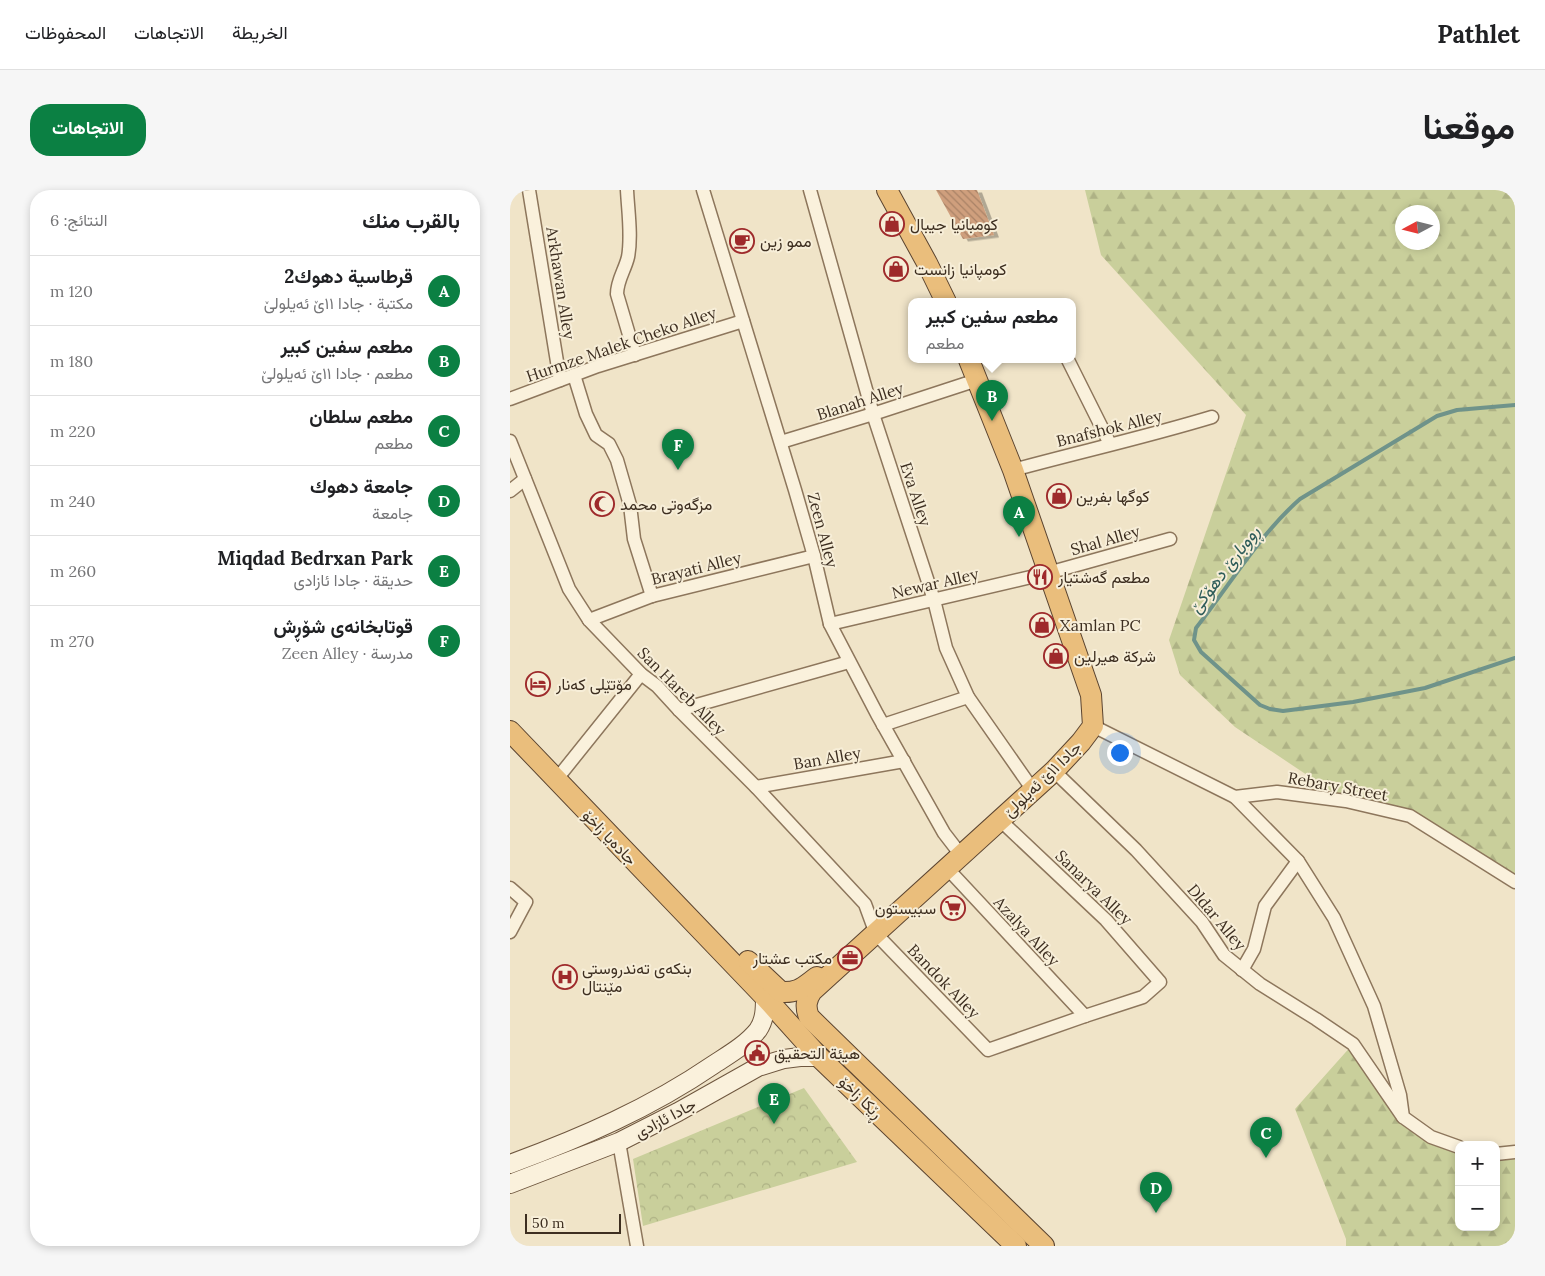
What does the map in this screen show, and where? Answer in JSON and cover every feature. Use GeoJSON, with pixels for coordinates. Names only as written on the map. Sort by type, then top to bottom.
{"type":"FeatureCollection","features":[{"type":"Feature","properties":{"kind":"highway"},"geometry":{"type":"LineString","coordinates":[[887,190],[944,298]]}},
{"type":"Feature","properties":{"kind":"highway","name":"جادا ١١ێ ئه‌یلولێ"},"geometry":{"type":"LineString","coordinates":[[809,1017],[806,1006],[809,996],[1054,771],[1081,742],[1092,726],[1091,695],[1013,470],[970,363]]}},
{"type":"Feature","properties":{"kind":"highway","name":"جادەیا زاخۆ"},"geometry":{"type":"LineString","coordinates":[[510,731],[712,942]]}},
{"type":"Feature","properties":{"kind":"highway"},"geometry":{"type":"LineString","coordinates":[[712,942],[725,944],[741,954],[781,992],[794,992],[804,988],[818,977],[844,962]]}},
{"type":"Feature","properties":{"kind":"highway","name":"ڕێکا زاخۆ"},"geometry":{"type":"LineString","coordinates":[[712,942],[819,1057],[1016,1246]]}},
{"type":"Feature","properties":{"kind":"highway","name":"ڕێکا زاخۆ"},"geometry":{"type":"LineString","coordinates":[[809,1017],[1044,1246]]}},
{"type":"Feature","properties":{"kind":"main road","name":"جادا ئازادی"},"geometry":{"type":"LineString","coordinates":[[510,1164],[638,1110],[669,1093],[739,1048],[758,1029],[762,1021],[765,997]]}},
{"type":"Feature","properties":{"kind":"main road"},"geometry":{"type":"LineString","coordinates":[[739,1048],[751,1050],[758,1061],[758,1067]]}},
{"type":"Feature","properties":{"kind":"main road","name":"جادا ئازادی"},"geometry":{"type":"LineString","coordinates":[[510,1184],[619,1142],[678,1112],[758,1067],[784,1059],[819,1057]]}},
{"type":"Feature","properties":{"kind":"street","name":"Arkhawan Alley"},"geometry":{"type":"LineString","coordinates":[[529,190],[560,380]]}},
{"type":"Feature","properties":{"kind":"street"},"geometry":{"type":"LineString","coordinates":[[627,190],[628,257],[617,285],[617,294],[635,355]]}},
{"type":"Feature","properties":{"kind":"street","name":"Zeen Alley"},"geometry":{"type":"LineString","coordinates":[[703,190],[781,442],[814,556],[830,624],[883,726],[944,833],[954,862]]}},
{"type":"Feature","properties":{"kind":"street","name":"Eva Alley"},"geometry":{"type":"LineString","coordinates":[[810,190],[873,414],[934,600],[946,648],[968,697],[1033,790]]}},
{"type":"Feature","properties":{"kind":"street","name":"Hurmze Malek Cheko Alley"},"geometry":{"type":"LineString","coordinates":[[510,399],[574,375],[743,321]]}},
{"type":"Feature","properties":{"kind":"street"},"geometry":{"type":"LineString","coordinates":[[1070,363],[1110,444]]}},
{"type":"Feature","properties":{"kind":"street"},"geometry":{"type":"LineString","coordinates":[[574,375],[586,414],[596,436],[609,444],[617,460],[630,505],[634,539],[652,596]]}},
{"type":"Feature","properties":{"kind":"street","name":"Blanah Alley"},"geometry":{"type":"LineString","coordinates":[[781,442],[977,380]]}},
{"type":"Feature","properties":{"kind":"street","name":"Bnafshok Alley"},"geometry":{"type":"LineString","coordinates":[[1013,470],[1167,431],[1212,417]]}},
{"type":"Feature","properties":{"kind":"street","name":"San Hareb Alley"},"geometry":{"type":"LineString","coordinates":[[510,441],[569,589],[589,620],[756,787],[865,904],[876,934]]}},
{"type":"Feature","properties":{"kind":"street"},"geometry":{"type":"LineString","coordinates":[[510,491],[525,479]]}},
{"type":"Feature","properties":{"kind":"street","name":"Shal Alley"},"geometry":{"type":"LineString","coordinates":[[1048,573],[1170,539]]}},
{"type":"Feature","properties":{"kind":"street","name":"Brayati Alley"},"geometry":{"type":"LineString","coordinates":[[589,620],[652,596],[814,556]]}},
{"type":"Feature","properties":{"kind":"street","name":"Newar Alley"},"geometry":{"type":"LineString","coordinates":[[830,624],[1048,573]]}},
{"type":"Feature","properties":{"kind":"street"},"geometry":{"type":"LineString","coordinates":[[679,710],[849,662]]}},
{"type":"Feature","properties":{"kind":"street"},"geometry":{"type":"LineString","coordinates":[[556,780],[641,674]]}},
{"type":"Feature","properties":{"kind":"street"},"geometry":{"type":"LineString","coordinates":[[883,726],[968,697]]}},
{"type":"Feature","properties":{"kind":"street"},"geometry":{"type":"LineString","coordinates":[[1092,726],[1235,797],[1298,861],[1334,918],[1374,1006],[1400,1095],[1402,1118],[1431,1136],[1455,1145]]}},
{"type":"Feature","properties":{"kind":"street","name":"Ban Alley"},"geometry":{"type":"LineString","coordinates":[[756,787],[904,761]]}},
{"type":"Feature","properties":{"kind":"street","name":"Dldar Alley"},"geometry":{"type":"LineString","coordinates":[[1054,771],[1136,850],[1202,922],[1224,955],[1260,984],[1353,1044],[1402,1118]]}},
{"type":"Feature","properties":{"kind":"street","name":"Rebary Street"},"geometry":{"type":"LineString","coordinates":[[1235,797],[1277,792],[1346,801],[1410,816],[1515,882]]}},
{"type":"Feature","properties":{"kind":"street","name":"Sanarya Alley"},"geometry":{"type":"LineString","coordinates":[[1000,820],[1106,920],[1160,982],[1143,997],[1085,1016]]}},
{"type":"Feature","properties":{"kind":"street"},"geometry":{"type":"LineString","coordinates":[[1242,970],[1254,948],[1266,906],[1298,861]]}},
{"type":"Feature","properties":{"kind":"street","name":"Azalya Alley"},"geometry":{"type":"LineString","coordinates":[[954,862],[1085,1016]]}},
{"type":"Feature","properties":{"kind":"street"},"geometry":{"type":"LineString","coordinates":[[510,888],[526,902],[510,932]]}},
{"type":"Feature","properties":{"kind":"street","name":"Bandok Alley"},"geometry":{"type":"LineString","coordinates":[[876,934],[988,1050],[1085,1016]]}},
{"type":"Feature","properties":{"kind":"street"},"geometry":{"type":"LineString","coordinates":[[619,1142],[637,1246]]}},
{"type":"Feature","properties":{"kind":"street"},"geometry":{"type":"LineString","coordinates":[[1500,1154],[1515,1152]]}},
{"type":"Feature","properties":{"kind":"green space"},"geometry":{"type":"Polygon","coordinates":[[[1085,190],[1515,190],[1515,882],[1410,816],[1346,801],[1235,727],[1180,675],[1169,640],[1246,415],[1101,255],[1085,190]]]}},
{"type":"Feature","properties":{"kind":"green space"},"geometry":{"type":"Polygon","coordinates":[[[1353,1044],[1403,1117],[1455,1145],[1455,1231],[1500,1231],[1500,1154],[1515,1152],[1515,1246],[1346,1246],[1346,1239],[1295,1109],[1353,1044]]]}},
{"type":"Feature","properties":{"kind":"green space"},"geometry":{"type":"Polygon","coordinates":[[[804,1088],[857,1162],[643,1226],[633,1159],[804,1088]]]}},
{"type":"Feature","properties":{"kind":"building"},"geometry":{"type":"Polygon","coordinates":[[[936,190],[977,190],[994,235],[963,239],[936,190]]]}},
{"type":"Feature","properties":{"kind":"waterway","name":"ڕووبارێ دهۆكێ"},"geometry":{"type":"LineString","coordinates":[[1515,405],[1457,410],[1437,416],[1300,499],[1285,513],[1245,561],[1196,628],[1194,640],[1201,652],[1260,705],[1283,711],[1353,702],[1425,688],[1515,658]]}},
{"type":"Feature","properties":{"kind":"place","name":"كومبانيا جيبال"},"geometry":{"type":"Point","coordinates":[892,224]}},
{"type":"Feature","properties":{"kind":"place","name":"ممو زين"},"geometry":{"type":"Point","coordinates":[742,241]}},
{"type":"Feature","properties":{"kind":"place","name":"كومپانيا زانست"},"geometry":{"type":"Point","coordinates":[896,269]}},
{"type":"Feature","properties":{"kind":"place","name":"مطعم سفين كبير"},"geometry":{"type":"Point","coordinates":[992,421]}},
{"type":"Feature","properties":{"kind":"place","name":"قوتابخانەی شۆڕش"},"geometry":{"type":"Point","coordinates":[678,470]}},
{"type":"Feature","properties":{"kind":"place","name":"كوگها بفرين"},"geometry":{"type":"Point","coordinates":[1059,496]}},
{"type":"Feature","properties":{"kind":"place","name":"مزگەوتی محمد"},"geometry":{"type":"Point","coordinates":[602,504]}},
{"type":"Feature","properties":{"kind":"place","name":"قرطاسية دهوك2"},"geometry":{"type":"Point","coordinates":[1019,537]}},
{"type":"Feature","properties":{"kind":"place","name":"مطعم گەشتیار"},"geometry":{"type":"Point","coordinates":[1040,577]}},
{"type":"Feature","properties":{"kind":"place","name":"Xamlan PC"},"geometry":{"type":"Point","coordinates":[1042,625]}},
{"type":"Feature","properties":{"kind":"place","name":"شركة هيرلين"},"geometry":{"type":"Point","coordinates":[1056,656]}},
{"type":"Feature","properties":{"kind":"place","name":"مۆتێلی کەنار"},"geometry":{"type":"Point","coordinates":[538,684]}},
{"type":"Feature","properties":{"kind":"place","name":"سبيستون"},"geometry":{"type":"Point","coordinates":[953,908]}},
{"type":"Feature","properties":{"kind":"place","name":"مكتب عشتار"},"geometry":{"type":"Point","coordinates":[850,958]}},
{"type":"Feature","properties":{"kind":"place","name":"بنکەی تەندروستی مێنتال"},"geometry":{"type":"Point","coordinates":[565,977]}},
{"type":"Feature","properties":{"kind":"place","name":"هيئة التحقيق"},"geometry":{"type":"Point","coordinates":[757,1053]}},
{"type":"Feature","properties":{"kind":"place","name":"Miqdad Bedrxan Park"},"geometry":{"type":"Point","coordinates":[774,1124]}},
{"type":"Feature","properties":{"kind":"place","name":"مطعم سلطان"},"geometry":{"type":"Point","coordinates":[1266,1158]}},
{"type":"Feature","properties":{"kind":"place","name":"جامعة دهوك"},"geometry":{"type":"Point","coordinates":[1156,1213]}}]}
